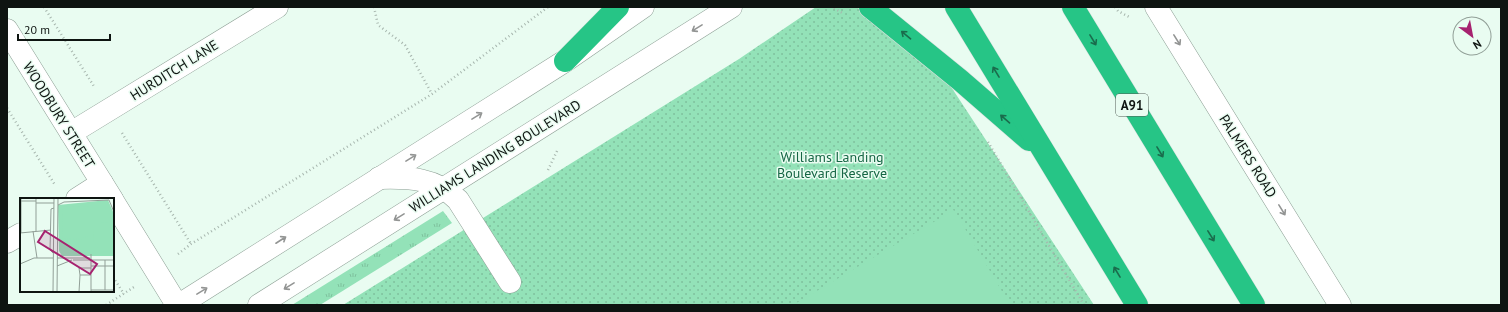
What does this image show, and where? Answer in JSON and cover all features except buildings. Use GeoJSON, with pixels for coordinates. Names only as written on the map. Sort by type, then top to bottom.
{"type":"FeatureCollection","features":[{"type":"Feature","properties":{"kind":"highway"},"geometry":{"type":"LineString","coordinates":[[564,61],[618,7]]}},
{"type":"Feature","properties":{"kind":"highway"},"geometry":{"type":"LineString","coordinates":[[870,7],[960,80],[1045,154]]}},
{"type":"Feature","properties":{"kind":"highway"},"geometry":{"type":"LineString","coordinates":[[956,7],[1138,305]]}},
{"type":"Feature","properties":{"kind":"highway","name":"A91"},"geometry":{"type":"LineString","coordinates":[[1073,7],[1254,305]]}},
{"type":"Feature","properties":{"kind":"street","name":"HURDITCH LANE"},"geometry":{"type":"LineString","coordinates":[[71,133],[277,7]]}},
{"type":"Feature","properties":{"kind":"street"},"geometry":{"type":"LineString","coordinates":[[178,305],[564,61],[643,7]]}},
{"type":"Feature","properties":{"kind":"street","name":"WILLIAMS LANDING BOULEVARD"},"geometry":{"type":"LineString","coordinates":[[259,305],[731,7]]}},
{"type":"Feature","properties":{"kind":"street","name":"PALMERS ROAD"},"geometry":{"type":"LineString","coordinates":[[1156,7],[1340,305]]}},
{"type":"Feature","properties":{"kind":"street","name":"WOODBURY STREET"},"geometry":{"type":"LineString","coordinates":[[7,30],[109,194]]}},
{"type":"Feature","properties":{"kind":"street"},"geometry":{"type":"LineString","coordinates":[[379,178],[416,178],[434,183],[458,200],[510,282]]}},
{"type":"Feature","properties":{"kind":"street"},"geometry":{"type":"LineString","coordinates":[[83,198],[109,194]]}},
{"type":"Feature","properties":{"kind":"street","name":"WOODBURY STREET"},"geometry":{"type":"LineString","coordinates":[[114,202],[178,305]]}},
{"type":"Feature","properties":{"kind":"street"},"geometry":{"type":"LineString","coordinates":[[7,242],[20,235]]}},
{"type":"Feature","properties":{"kind":"path"},"geometry":{"type":"LineString","coordinates":[[374,7],[378,26],[405,45],[432,94]]}},
{"type":"Feature","properties":{"kind":"path"},"geometry":{"type":"LineString","coordinates":[[106,305],[124,294],[191,244],[432,94],[548,7]]}},
{"type":"Feature","properties":{"kind":"path"},"geometry":{"type":"LineString","coordinates":[[834,8],[848,16]]}},
{"type":"Feature","properties":{"kind":"path"},"geometry":{"type":"LineString","coordinates":[[7,108],[56,186]]}},
{"type":"Feature","properties":{"kind":"path"},"geometry":{"type":"LineString","coordinates":[[984,136],[1084,305]]}},
{"type":"Feature","properties":{"kind":"path"},"geometry":{"type":"LineString","coordinates":[[114,279],[124,294]]}},
{"type":"Feature","properties":{"kind":"green space","name":"Williams Landing Boulevard Reserve"},"geometry":{"type":"Polygon","coordinates":[[[816,7],[857,7],[942,73],[1094,305],[343,305],[739,59],[816,7]]]}},
{"type":"Feature","properties":{"kind":"green space"},"geometry":{"type":"Polygon","coordinates":[[[954,210],[1010,305],[793,305],[954,210]]]}},
{"type":"Feature","properties":{"kind":"green space"},"geometry":{"type":"Polygon","coordinates":[[[443,211],[452,223],[320,305],[292,305],[443,211]]]}}]}
